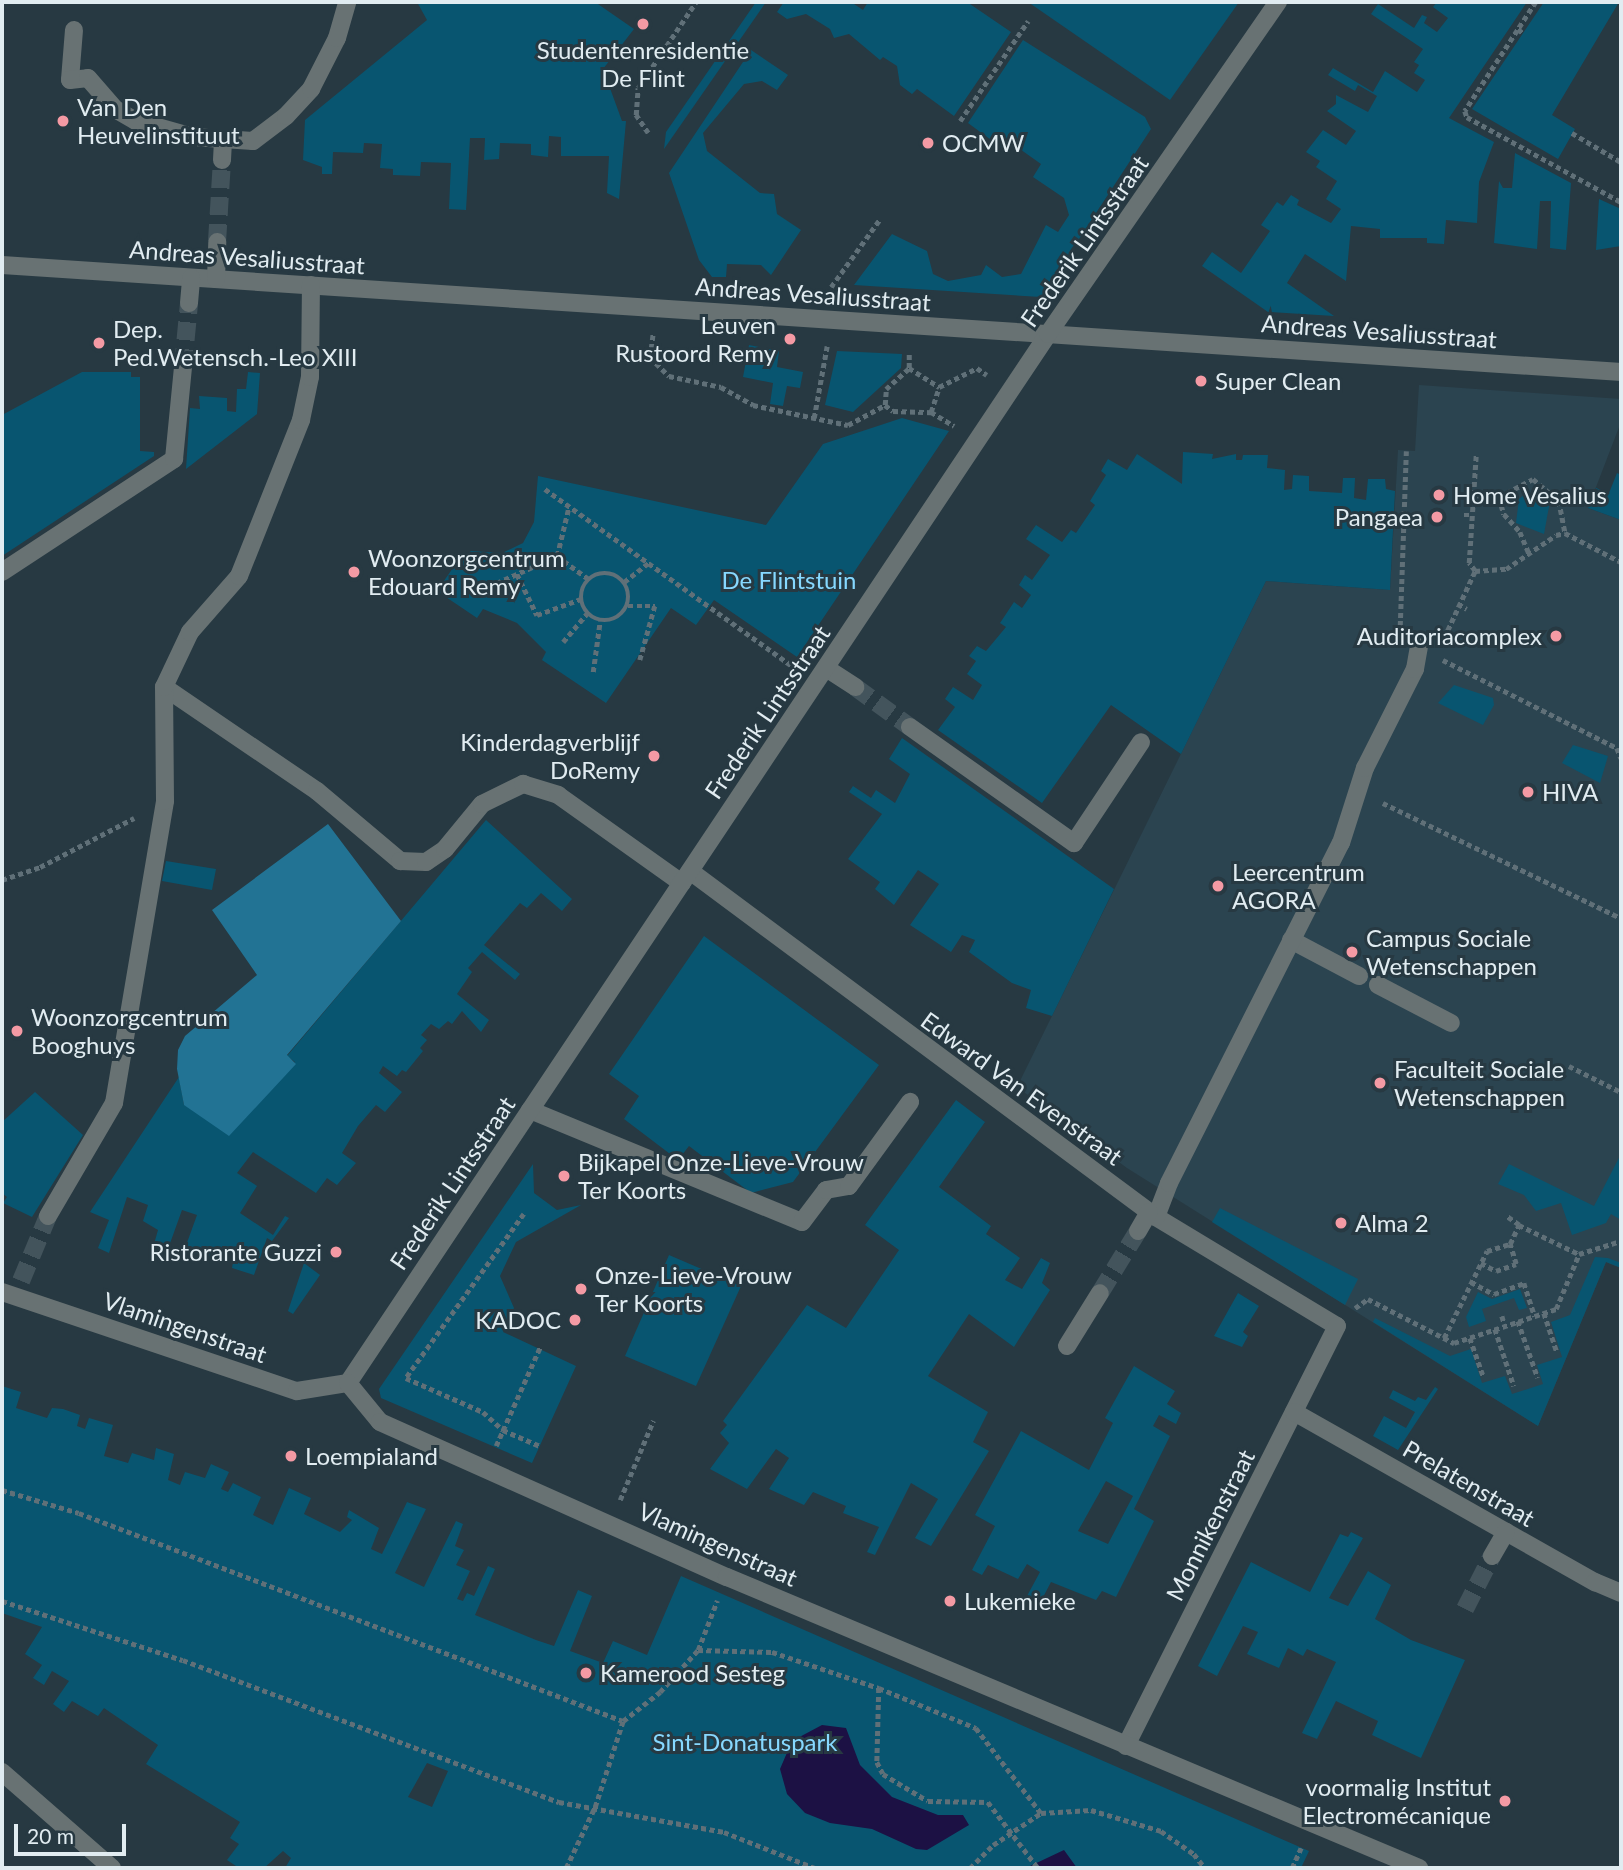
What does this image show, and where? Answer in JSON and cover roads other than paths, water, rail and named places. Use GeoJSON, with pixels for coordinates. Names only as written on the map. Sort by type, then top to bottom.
{"type":"FeatureCollection","features":[{"type":"Feature","properties":{"kind":"street"},"geometry":{"type":"LineString","coordinates":[[74,30],[70,79],[88,78],[115,109],[136,121],[193,137],[253,141],[286,116],[311,89],[337,38],[347,2]]}},
{"type":"Feature","properties":{"kind":"street","name":"Frederik Lintsstraat"},"geometry":{"type":"LineString","coordinates":[[348,1383],[1048,334],[1278,2]]}},
{"type":"Feature","properties":{"kind":"street"},"geometry":{"type":"LineString","coordinates":[[222,160],[223,139]]}},
{"type":"Feature","properties":{"kind":"street"},"geometry":{"type":"LineString","coordinates":[[216,279],[217,242]]}},
{"type":"Feature","properties":{"kind":"street","name":"Andreas Vesaliusstraat"},"geometry":{"type":"LineString","coordinates":[[2,265],[1621,372]]}},
{"type":"Feature","properties":{"kind":"street"},"geometry":{"type":"LineString","coordinates":[[189,303],[191,278]]}},
{"type":"Feature","properties":{"kind":"street"},"geometry":{"type":"LineString","coordinates":[[48,1216],[114,1103],[165,801],[164,687],[190,632],[239,576],[301,420],[310,377],[311,285]]}},
{"type":"Feature","properties":{"kind":"street"},"geometry":{"type":"LineString","coordinates":[[2,572],[174,459],[183,367]]}},
{"type":"Feature","properties":{"kind":"street"},"geometry":{"type":"LineString","coordinates":[[1138,1231],[1153,1215],[1341,843],[1364,768],[1415,668],[1419,647]]}},
{"type":"Feature","properties":{"kind":"street"},"geometry":{"type":"LineString","coordinates":[[826,668],[855,687]]}},
{"type":"Feature","properties":{"kind":"street","name":"Edward Van Evenstraat"},"geometry":{"type":"LineString","coordinates":[[164,687],[317,791],[400,861],[426,862],[444,849],[482,804],[523,784],[558,795],[686,877],[1153,1215],[1337,1326]]}},
{"type":"Feature","properties":{"kind":"street"},"geometry":{"type":"LineString","coordinates":[[910,727],[1074,844],[1141,742]]}},
{"type":"Feature","properties":{"kind":"street"},"geometry":{"type":"LineString","coordinates":[[1291,940],[1359,975]]}},
{"type":"Feature","properties":{"kind":"street"},"geometry":{"type":"LineString","coordinates":[[1378,985],[1451,1023]]}},
{"type":"Feature","properties":{"kind":"street"},"geometry":{"type":"LineString","coordinates":[[530,1110],[802,1222],[826,1190],[849,1185],[910,1102]]}},
{"type":"Feature","properties":{"kind":"street","name":"Vlamingenstraat"},"geometry":{"type":"LineString","coordinates":[[12,1289],[297,1391],[348,1383],[380,1422],[1126,1746],[1419,1868]]}},
{"type":"Feature","properties":{"kind":"street"},"geometry":{"type":"LineString","coordinates":[[1067,1346],[1100,1293]]}},
{"type":"Feature","properties":{"kind":"street","name":"Monnikenstraat"},"geometry":{"type":"LineString","coordinates":[[1126,1746],[1337,1326]]}},
{"type":"Feature","properties":{"kind":"street","name":"Prelatenstraat"},"geometry":{"type":"LineString","coordinates":[[1294,1412],[1506,1532],[1621,1593]]}},
{"type":"Feature","properties":{"kind":"street"},"geometry":{"type":"LineString","coordinates":[[1492,1556],[1506,1532]]}},
{"type":"Feature","properties":{"kind":"street"},"geometry":{"type":"LineString","coordinates":[[2,1772],[112,1868]]}},
{"type":"Feature","properties":{"kind":"tunnel"},"geometry":{"type":"LineString","coordinates":[[217,242],[222,160]]}},
{"type":"Feature","properties":{"kind":"tunnel"},"geometry":{"type":"LineString","coordinates":[[183,367],[189,303]]}},
{"type":"Feature","properties":{"kind":"tunnel"},"geometry":{"type":"LineString","coordinates":[[855,687],[910,727]]}},
{"type":"Feature","properties":{"kind":"tunnel"},"geometry":{"type":"LineString","coordinates":[[21,1281],[48,1216]]}},
{"type":"Feature","properties":{"kind":"tunnel"},"geometry":{"type":"LineString","coordinates":[[1100,1293],[1138,1231]]}},
{"type":"Feature","properties":{"kind":"tunnel"},"geometry":{"type":"LineString","coordinates":[[1465,1609],[1492,1556]]}},
{"type":"Feature","properties":{"kind":"place","name":"Studentenresidentie De Flint"},"geometry":{"type":"Point","coordinates":[643,24]}},
{"type":"Feature","properties":{"kind":"place","name":"Van Den Heuvelinstituut"},"geometry":{"type":"Point","coordinates":[63,121]}},
{"type":"Feature","properties":{"kind":"place","name":"OCMW"},"geometry":{"type":"Point","coordinates":[928,143]}},
{"type":"Feature","properties":{"kind":"place","name":"Leuven Rustoord Remy"},"geometry":{"type":"Point","coordinates":[790,339]}},
{"type":"Feature","properties":{"kind":"place","name":"Dep. Ped.Wetensch.-Leo XIII"},"geometry":{"type":"Point","coordinates":[99,343]}},
{"type":"Feature","properties":{"kind":"place","name":"Super Clean"},"geometry":{"type":"Point","coordinates":[1201,381]}},
{"type":"Feature","properties":{"kind":"place","name":"Home Vesalius"},"geometry":{"type":"Point","coordinates":[1439,495]}},
{"type":"Feature","properties":{"kind":"place","name":"Pangaea"},"geometry":{"type":"Point","coordinates":[1437,517]}},
{"type":"Feature","properties":{"kind":"place","name":"Woonzorgcentrum Edouard Remy"},"geometry":{"type":"Point","coordinates":[354,572]}},
{"type":"Feature","properties":{"kind":"place","name":"Auditoriacomplex"},"geometry":{"type":"Point","coordinates":[1556,636]}},
{"type":"Feature","properties":{"kind":"place","name":"Kinderdagverblijf DoRemy"},"geometry":{"type":"Point","coordinates":[654,756]}},
{"type":"Feature","properties":{"kind":"place","name":"HIVA"},"geometry":{"type":"Point","coordinates":[1528,792]}},
{"type":"Feature","properties":{"kind":"place","name":"Leercentrum AGORA"},"geometry":{"type":"Point","coordinates":[1218,886]}},
{"type":"Feature","properties":{"kind":"place","name":"Campus Sociale Wetenschappen"},"geometry":{"type":"Point","coordinates":[1352,952]}},
{"type":"Feature","properties":{"kind":"place","name":"Woonzorgcentrum Booghuys"},"geometry":{"type":"Point","coordinates":[17,1031]}},
{"type":"Feature","properties":{"kind":"place","name":"Faculteit Sociale Wetenschappen"},"geometry":{"type":"Point","coordinates":[1380,1083]}},
{"type":"Feature","properties":{"kind":"place","name":"Bijkapel Onze-Lieve-Vrouw Ter Koorts"},"geometry":{"type":"Point","coordinates":[564,1176]}},
{"type":"Feature","properties":{"kind":"place","name":"Alma 2"},"geometry":{"type":"Point","coordinates":[1341,1223]}},
{"type":"Feature","properties":{"kind":"place","name":"Ristorante Guzzi"},"geometry":{"type":"Point","coordinates":[336,1252]}},
{"type":"Feature","properties":{"kind":"place","name":"Onze-Lieve-Vrouw Ter Koorts"},"geometry":{"type":"Point","coordinates":[581,1289]}},
{"type":"Feature","properties":{"kind":"place","name":"KADOC"},"geometry":{"type":"Point","coordinates":[575,1320]}},
{"type":"Feature","properties":{"kind":"place","name":"Loempialand"},"geometry":{"type":"Point","coordinates":[291,1456]}},
{"type":"Feature","properties":{"kind":"place","name":"Lukemieke"},"geometry":{"type":"Point","coordinates":[950,1601]}},
{"type":"Feature","properties":{"kind":"place","name":"Kamerood Sesteg"},"geometry":{"type":"Point","coordinates":[586,1673]}},
{"type":"Feature","properties":{"kind":"place","name":"voormalig Institut Electromécanique"},"geometry":{"type":"Point","coordinates":[1505,1801]}},
{"type":"Feature","properties":{"kind":"park label","name":"De Flintstuin"},"geometry":{"type":"Point","coordinates":[789,580]}},
{"type":"Feature","properties":{"kind":"park label","name":"Sint-Donatuspark"},"geometry":{"type":"Point","coordinates":[745,1742]}}]}
